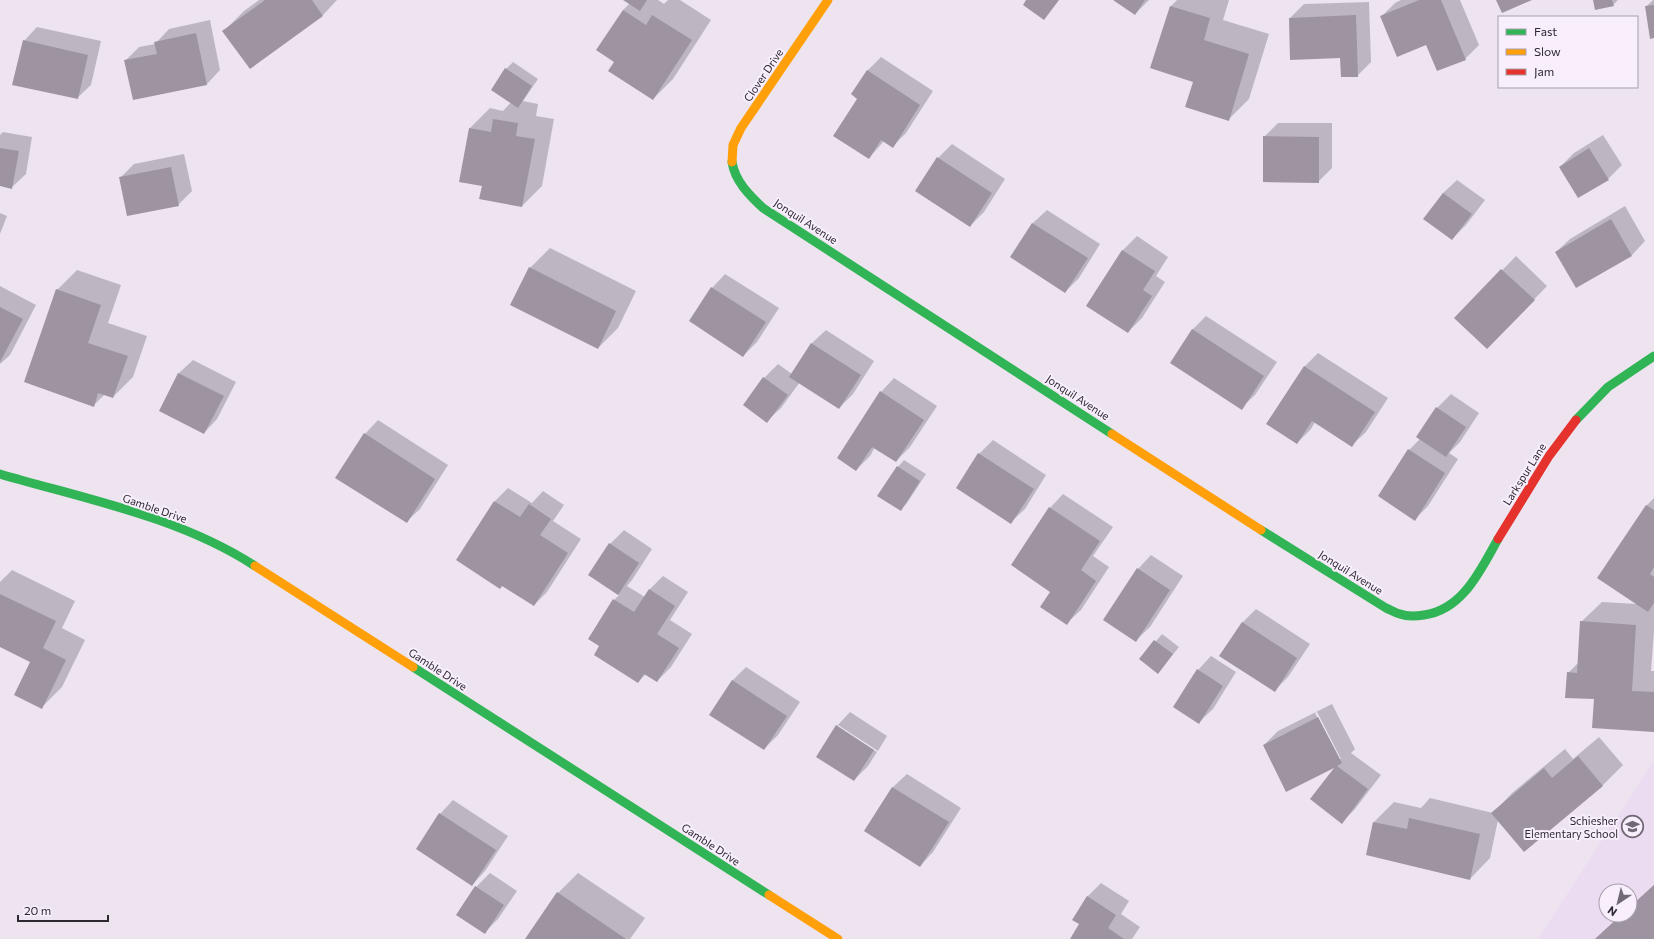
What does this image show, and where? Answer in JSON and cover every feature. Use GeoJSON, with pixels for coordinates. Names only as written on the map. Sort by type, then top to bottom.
{"type":"FeatureCollection","features":[{"type":"Feature","properties":{"kind":"street","name":"Clover Drive"},"geometry":{"type":"LineString","coordinates":[[734,168],[732,158],[733,145],[738,134],[828,0]]}},
{"type":"Feature","properties":{"kind":"street","name":"Jonquil Avenue"},"geometry":{"type":"LineString","coordinates":[[734,168],[740,183],[751,197],[763,208],[1264,532],[1386,608],[1402,615],[1428,615]]}},
{"type":"Feature","properties":{"kind":"street","name":"Larkspur Lane"},"geometry":{"type":"LineString","coordinates":[[1428,615],[1449,607],[1460,596],[1480,569],[1563,434],[1603,392],[1628,372],[1654,356]]}},
{"type":"Feature","properties":{"kind":"street","name":"Gamble Drive"},"geometry":{"type":"LineString","coordinates":[[0,474],[160,520],[235,553],[838,939]]}},
{"type":"Feature","properties":{"kind":"shaded area","name":"Schiesher Elementary School"},"geometry":{"type":"Polygon","coordinates":[[[1654,760],[1654,939],[1538,939],[1654,760]]]}},
{"type":"Feature","properties":{"kind":"building"},"geometry":{"type":"Polygon","coordinates":[[[265,0],[312,0],[323,16],[250,69],[222,31],[265,0]]]}},
{"type":"Feature","properties":{"kind":"building"},"geometry":{"type":"Polygon","coordinates":[[[623,0],[647,0],[640,11],[623,0]]]}},
{"type":"Feature","properties":{"kind":"building"},"geometry":{"type":"Polygon","coordinates":[[[1026,0],[1059,0],[1044,20],[1023,5],[1026,0]]]}},
{"type":"Feature","properties":{"kind":"building"},"geometry":{"type":"Polygon","coordinates":[[[1113,0],[1145,0],[1135,15],[1113,0]]]}},
{"type":"Feature","properties":{"kind":"building"},"geometry":{"type":"Polygon","coordinates":[[[1419,0],[1441,0],[1466,60],[1437,71],[1426,45],[1397,57],[1380,16],[1419,0]]]}},
{"type":"Feature","properties":{"kind":"building"},"geometry":{"type":"Polygon","coordinates":[[[1496,0],[1532,0],[1502,13],[1496,0]]]}},
{"type":"Feature","properties":{"kind":"building"},"geometry":{"type":"Polygon","coordinates":[[[1593,0],[1612,0],[1614,6],[1595,10],[1593,0]]]}},
{"type":"Feature","properties":{"kind":"building"},"geometry":{"type":"Polygon","coordinates":[[[1654,5],[1654,38],[1650,39],[1645,6],[1654,5]]]}},
{"type":"Feature","properties":{"kind":"building"},"geometry":{"type":"Polygon","coordinates":[[[1170,6],[1210,18],[1204,40],[1249,54],[1229,121],[1185,107],[1193,82],[1150,68],[1170,6]]]}},
{"type":"Feature","properties":{"kind":"building"},"geometry":{"type":"Polygon","coordinates":[[[623,10],[646,25],[652,15],[692,40],[653,100],[608,71],[614,62],[596,50],[623,10]]]}},
{"type":"Feature","properties":{"kind":"building"},"geometry":{"type":"Polygon","coordinates":[[[1356,15],[1358,77],[1341,77],[1340,58],[1290,60],[1289,18],[1356,15]]]}},
{"type":"Feature","properties":{"kind":"building"},"geometry":{"type":"Polygon","coordinates":[[[196,33],[207,85],[133,100],[124,60],[157,54],[154,42],[196,33]]]}},
{"type":"Feature","properties":{"kind":"building"},"geometry":{"type":"Polygon","coordinates":[[[23,40],[88,55],[78,99],[12,85],[23,40]]]}},
{"type":"Feature","properties":{"kind":"building"},"geometry":{"type":"Polygon","coordinates":[[[505,68],[532,86],[518,108],[491,90],[505,68]]]}},
{"type":"Feature","properties":{"kind":"building"},"geometry":{"type":"Polygon","coordinates":[[[867,70],[920,105],[893,148],[881,140],[869,159],[833,136],[857,99],[851,94],[867,70]]]}},
{"type":"Feature","properties":{"kind":"building"},"geometry":{"type":"Polygon","coordinates":[[[493,119],[518,123],[516,136],[535,139],[522,207],[479,199],[482,186],[459,182],[469,128],[491,132],[493,119]]]}},
{"type":"Feature","properties":{"kind":"building"},"geometry":{"type":"Polygon","coordinates":[[[1263,136],[1319,137],[1319,183],[1263,182],[1263,136]]]}},
{"type":"Feature","properties":{"kind":"building"},"geometry":{"type":"Polygon","coordinates":[[[0,148],[19,151],[12,189],[0,186],[0,148]]]}},
{"type":"Feature","properties":{"kind":"building"},"geometry":{"type":"Polygon","coordinates":[[[1589,148],[1609,180],[1578,198],[1559,167],[1589,148]]]}},
{"type":"Feature","properties":{"kind":"building"},"geometry":{"type":"Polygon","coordinates":[[[937,157],[992,193],[970,227],[915,191],[937,157]]]}},
{"type":"Feature","properties":{"kind":"building"},"geometry":{"type":"Polygon","coordinates":[[[171,167],[179,206],[127,216],[119,177],[171,167]]]}},
{"type":"Feature","properties":{"kind":"building"},"geometry":{"type":"Polygon","coordinates":[[[1443,193],[1472,214],[1452,240],[1423,219],[1443,193]]]}},
{"type":"Feature","properties":{"kind":"building"},"geometry":{"type":"Polygon","coordinates":[[[1611,219],[1632,256],[1576,288],[1555,252],[1611,219]]]}},
{"type":"Feature","properties":{"kind":"building"},"geometry":{"type":"Polygon","coordinates":[[[1032,223],[1088,258],[1065,293],[1010,257],[1032,223]]]}},
{"type":"Feature","properties":{"kind":"building"},"geometry":{"type":"Polygon","coordinates":[[[1122,250],[1155,271],[1143,290],[1152,296],[1128,333],[1086,306],[1122,250]]]}},
{"type":"Feature","properties":{"kind":"building"},"geometry":{"type":"Polygon","coordinates":[[[529,267],[616,311],[598,349],[510,305],[529,267]]]}},
{"type":"Feature","properties":{"kind":"building"},"geometry":{"type":"Polygon","coordinates":[[[1501,269],[1535,300],[1487,349],[1454,318],[1501,269]]]}},
{"type":"Feature","properties":{"kind":"building"},"geometry":{"type":"Polygon","coordinates":[[[711,287],[766,322],[743,357],[689,321],[711,287]]]}},
{"type":"Feature","properties":{"kind":"building"},"geometry":{"type":"Polygon","coordinates":[[[56,289],[101,305],[88,343],[128,356],[113,398],[98,393],[94,407],[24,382],[56,289]]]}},
{"type":"Feature","properties":{"kind":"building"},"geometry":{"type":"Polygon","coordinates":[[[0,307],[23,319],[0,362],[0,307]]]}},
{"type":"Feature","properties":{"kind":"building"},"geometry":{"type":"Polygon","coordinates":[[[1192,329],[1264,376],[1242,410],[1170,363],[1192,329]]]}},
{"type":"Feature","properties":{"kind":"building"},"geometry":{"type":"Polygon","coordinates":[[[811,343],[861,375],[839,409],[789,377],[811,343]]]}},
{"type":"Feature","properties":{"kind":"building"},"geometry":{"type":"Polygon","coordinates":[[[1304,366],[1375,412],[1352,447],[1312,421],[1297,444],[1266,424],[1304,366]]]}},
{"type":"Feature","properties":{"kind":"building"},"geometry":{"type":"Polygon","coordinates":[[[178,373],[224,396],[204,434],[159,411],[178,373]]]}},
{"type":"Feature","properties":{"kind":"building"},"geometry":{"type":"Polygon","coordinates":[[[763,377],[788,395],[767,423],[743,405],[763,377]]]}},
{"type":"Feature","properties":{"kind":"building"},"geometry":{"type":"Polygon","coordinates":[[[880,391],[924,420],[896,462],[872,447],[856,471],[837,458],[880,391]]]}},
{"type":"Feature","properties":{"kind":"building"},"geometry":{"type":"Polygon","coordinates":[[[1436,407],[1466,427],[1446,457],[1416,437],[1436,407]]]}},
{"type":"Feature","properties":{"kind":"building"},"geometry":{"type":"Polygon","coordinates":[[[364,433],[435,479],[407,523],[335,478],[364,433]]]}},
{"type":"Feature","properties":{"kind":"building"},"geometry":{"type":"Polygon","coordinates":[[[1408,449],[1445,473],[1415,521],[1378,496],[1408,449]]]}},
{"type":"Feature","properties":{"kind":"building"},"geometry":{"type":"Polygon","coordinates":[[[978,453],[1034,489],[1011,524],[956,488],[978,453]]]}},
{"type":"Feature","properties":{"kind":"building"},"geometry":{"type":"Polygon","coordinates":[[[897,466],[920,481],[901,511],[877,496],[897,466]]]}},
{"type":"Feature","properties":{"kind":"building"},"geometry":{"type":"Polygon","coordinates":[[[494,501],[520,517],[529,504],[551,519],[540,535],[568,553],[534,606],[502,586],[500,589],[456,560],[494,501]]]}},
{"type":"Feature","properties":{"kind":"building"},"geometry":{"type":"Polygon","coordinates":[[[1646,505],[1654,510],[1654,567],[1650,574],[1654,577],[1654,603],[1648,612],[1597,578],[1646,505]]]}},
{"type":"Feature","properties":{"kind":"building"},"geometry":{"type":"Polygon","coordinates":[[[1049,507],[1100,541],[1081,570],[1096,581],[1067,625],[1040,607],[1050,592],[1011,565],[1049,507]]]}},
{"type":"Feature","properties":{"kind":"building"},"geometry":{"type":"Polygon","coordinates":[[[609,543],[639,563],[618,595],[588,575],[609,543]]]}},
{"type":"Feature","properties":{"kind":"building"},"geometry":{"type":"Polygon","coordinates":[[[1137,568],[1170,590],[1136,642],[1103,620],[1137,568]]]}},
{"type":"Feature","properties":{"kind":"building"},"geometry":{"type":"Polygon","coordinates":[[[649,589],[675,606],[657,634],[679,648],[657,682],[644,674],[638,683],[594,655],[599,646],[588,639],[613,599],[634,612],[649,589]]]}},
{"type":"Feature","properties":{"kind":"building"},"geometry":{"type":"Polygon","coordinates":[[[0,594],[56,621],[43,648],[66,660],[42,709],[14,695],[30,662],[0,647],[0,594]]]}},
{"type":"Feature","properties":{"kind":"building"},"geometry":{"type":"Polygon","coordinates":[[[1580,621],[1636,625],[1632,691],[1654,692],[1654,732],[1592,728],[1594,699],[1565,698],[1567,672],[1577,673],[1580,621]]]}},
{"type":"Feature","properties":{"kind":"building"},"geometry":{"type":"Polygon","coordinates":[[[1242,622],[1297,658],[1275,692],[1219,656],[1242,622]]]}},
{"type":"Feature","properties":{"kind":"building"},"geometry":{"type":"Polygon","coordinates":[[[1154,640],[1173,654],[1158,674],[1139,659],[1154,640]]]}},
{"type":"Feature","properties":{"kind":"building"},"geometry":{"type":"Polygon","coordinates":[[[1197,669],[1223,686],[1199,724],[1173,707],[1197,669]]]}},
{"type":"Feature","properties":{"kind":"building"},"geometry":{"type":"Polygon","coordinates":[[[732,680],[787,716],[764,750],[709,715],[732,680]]]}},
{"type":"Feature","properties":{"kind":"building"},"geometry":{"type":"Polygon","coordinates":[[[1318,717],[1342,763],[1337,766],[1368,789],[1342,824],[1310,799],[1334,768],[1286,792],[1263,745],[1318,717]]]}},
{"type":"Feature","properties":{"kind":"building"},"geometry":{"type":"Polygon","coordinates":[[[836,725],[874,750],[854,781],[816,757],[836,725]]]}},
{"type":"Feature","properties":{"kind":"building"},"geometry":{"type":"Polygon","coordinates":[[[1578,756],[1603,786],[1524,852],[1491,813],[1544,768],[1552,778],[1578,756]]]}},
{"type":"Feature","properties":{"kind":"building"},"geometry":{"type":"Polygon","coordinates":[[[892,787],[949,822],[920,867],[864,831],[892,787]]]}},
{"type":"Feature","properties":{"kind":"building"},"geometry":{"type":"Polygon","coordinates":[[[439,813],[496,850],[472,886],[416,849],[439,813]]]}},
{"type":"Feature","properties":{"kind":"building"},"geometry":{"type":"Polygon","coordinates":[[[1409,818],[1480,834],[1470,880],[1366,855],[1373,822],[1407,829],[1409,818]]]}},
{"type":"Feature","properties":{"kind":"building"},"geometry":{"type":"Polygon","coordinates":[[[1654,885],[1654,939],[1595,939],[1612,923],[1638,923],[1638,900],[1654,885]]]}},
{"type":"Feature","properties":{"kind":"building"},"geometry":{"type":"Polygon","coordinates":[[[475,886],[504,905],[485,934],[456,915],[475,886]]]}},
{"type":"Feature","properties":{"kind":"building"},"geometry":{"type":"Polygon","coordinates":[[[557,892],[626,939],[525,939],[557,892]]]}},
{"type":"Feature","properties":{"kind":"building"},"geometry":{"type":"Polygon","coordinates":[[[1087,896],[1116,915],[1108,928],[1124,939],[1070,939],[1079,924],[1072,920],[1087,896]]]}},
{"type":"Feature","properties":{"kind":"traffic: fast"},"geometry":{"type":"LineString","coordinates":[[732,162],[739,181],[748,193],[763,208],[1112,434]]}},
{"type":"Feature","properties":{"kind":"traffic: fast"},"geometry":{"type":"LineString","coordinates":[[1576,420],[1608,387],[1654,356]]}},
{"type":"Feature","properties":{"kind":"traffic: fast"},"geometry":{"type":"LineString","coordinates":[[0,474],[98,501],[164,522],[195,534],[226,549],[255,566]]}},
{"type":"Feature","properties":{"kind":"traffic: fast"},"geometry":{"type":"LineString","coordinates":[[1261,530],[1386,608],[1398,614],[1409,616],[1438,612],[1460,597],[1485,563],[1498,539]]}},
{"type":"Feature","properties":{"kind":"traffic: fast"},"geometry":{"type":"LineString","coordinates":[[413,667],[769,895]]}},
{"type":"Feature","properties":{"kind":"traffic: slow"},"geometry":{"type":"LineString","coordinates":[[732,162],[733,145],[741,128],[828,0]]}},
{"type":"Feature","properties":{"kind":"traffic: slow"},"geometry":{"type":"LineString","coordinates":[[1112,434],[1261,530]]}},
{"type":"Feature","properties":{"kind":"traffic: slow"},"geometry":{"type":"LineString","coordinates":[[255,566],[413,667]]}},
{"type":"Feature","properties":{"kind":"traffic: slow"},"geometry":{"type":"LineString","coordinates":[[769,895],[838,939]]}},
{"type":"Feature","properties":{"kind":"traffic: jam"},"geometry":{"type":"LineString","coordinates":[[1498,539],[1549,456],[1576,420]]}},
{"type":"Feature","properties":{"kind":"place","name":"Schiesher Elementary School"},"geometry":{"type":"Point","coordinates":[1633,826]}}]}
